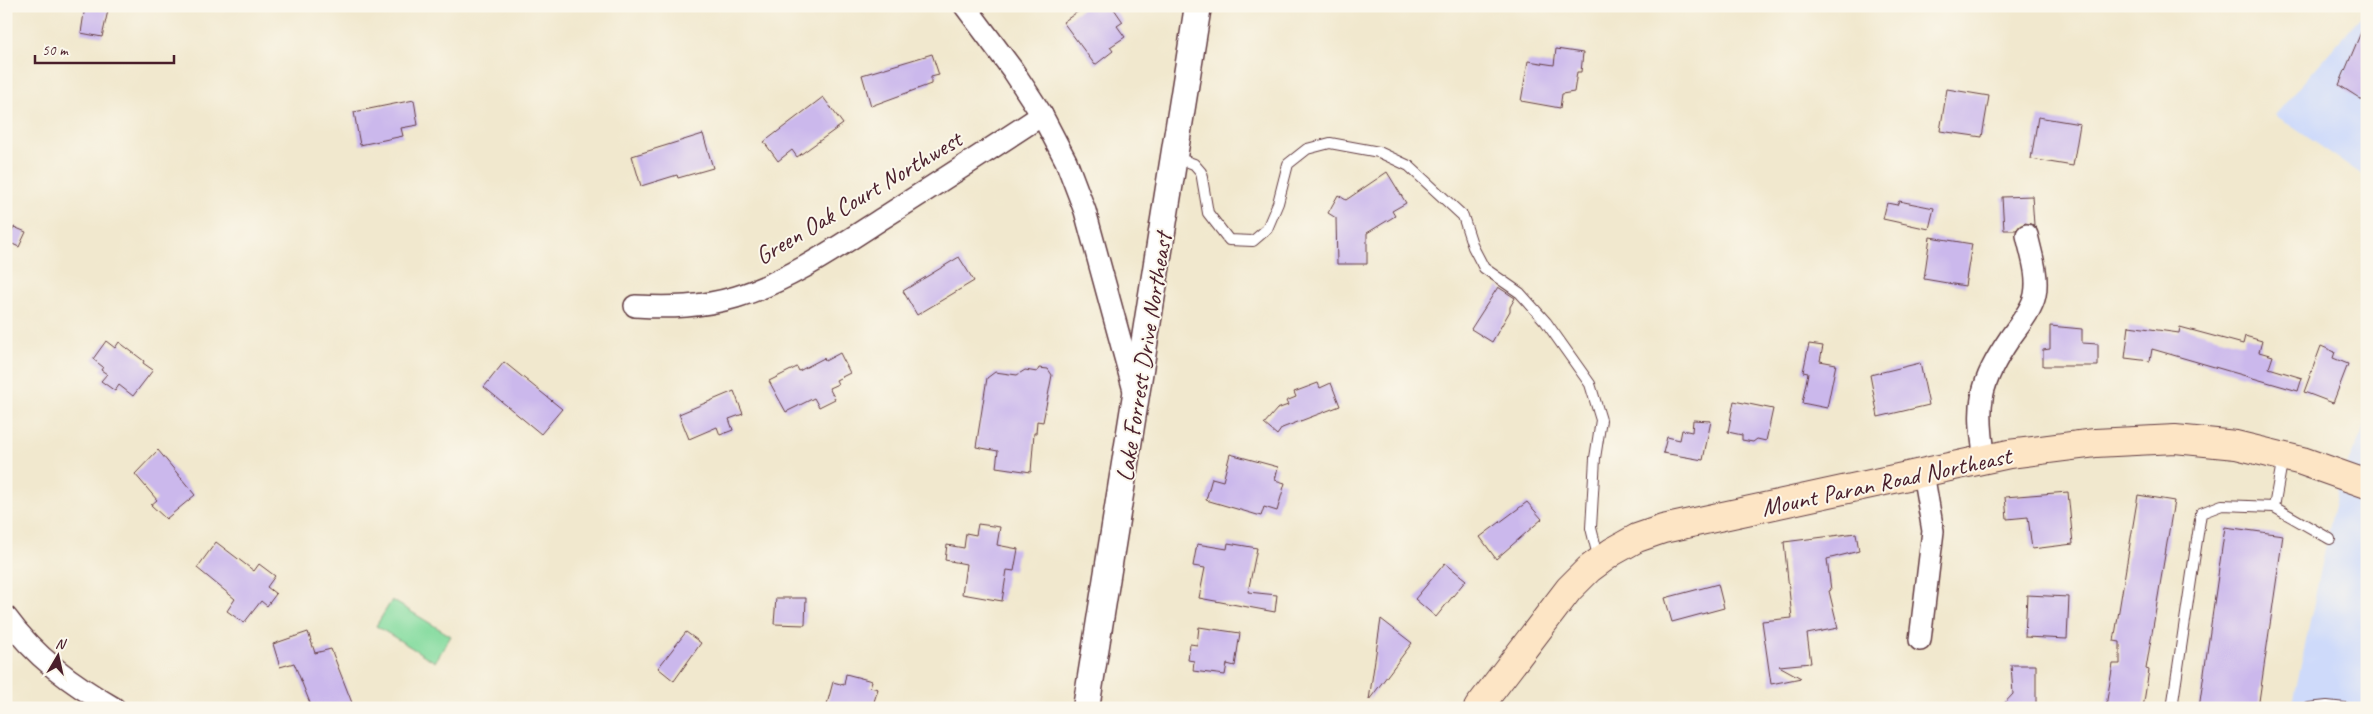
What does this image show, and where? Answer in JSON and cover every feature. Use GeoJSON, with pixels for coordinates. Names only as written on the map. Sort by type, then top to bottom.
{"type":"FeatureCollection","features":[{"type":"Feature","properties":{"kind":"main road","name":"Mount Paran Road Northeast"},"geometry":{"type":"LineString","coordinates":[[1478,708],[1570,589],[1599,561],[1637,538],[1663,529],[1985,459],[2054,447],[2174,439],[2236,445],[2283,456],[2367,484]]}},
{"type":"Feature","properties":{"kind":"street"},"geometry":{"type":"LineString","coordinates":[[965,6],[1012,69],[1042,115],[1066,161],[1086,211],[1136,399]]}},
{"type":"Feature","properties":{"kind":"street","name":"Lake Forrest Drive Northeast"},"geometry":{"type":"LineString","coordinates":[[1086,708],[1198,6]]}},
{"type":"Feature","properties":{"kind":"street","name":"Green Oak Court Northwest"},"geometry":{"type":"LineString","coordinates":[[635,306],[668,308],[701,305],[737,297],[772,283],[844,244],[1042,115]]}},
{"type":"Feature","properties":{"kind":"street"},"geometry":{"type":"LineString","coordinates":[[1985,459],[1980,421],[1985,383],[1994,361],[2024,318],[2035,295],[2036,280],[2028,235]]}},
{"type":"Feature","properties":{"kind":"street"},"geometry":{"type":"LineString","coordinates":[[1920,640],[1933,531],[1923,472]]}},
{"type":"Feature","properties":{"kind":"street"},"geometry":{"type":"LineString","coordinates":[[6,617],[19,634],[51,667],[85,692],[114,708]]}},
{"type":"Feature","properties":{"kind":"lane"},"geometry":{"type":"LineString","coordinates":[[1174,158],[1194,164],[1201,172],[1208,213],[1229,240],[1253,240],[1267,229],[1278,203],[1288,164],[1307,149],[1330,143],[1379,152],[1408,166],[1447,199],[1463,216],[1473,247],[1484,268],[1520,293],[1546,322],[1590,384],[1601,420],[1595,458],[1591,528],[1599,561]]}},
{"type":"Feature","properties":{"kind":"lane"},"geometry":{"type":"LineString","coordinates":[[2274,507],[2283,456]]}},
{"type":"Feature","properties":{"kind":"lane"},"geometry":{"type":"LineString","coordinates":[[2172,708],[2201,513],[2222,505],[2274,507],[2330,539]]}},
{"type":"Feature","properties":{"kind":"lane"},"geometry":{"type":"LineString","coordinates":[[2309,708],[2327,706],[2345,708]]}},
{"type":"Feature","properties":{"kind":"shaded area"},"geometry":{"type":"Polygon","coordinates":[[[2367,9],[2367,178],[2275,115],[2367,9]]]}},
{"type":"Feature","properties":{"kind":"shaded area"},"geometry":{"type":"Polygon","coordinates":[[[2367,422],[2367,708],[2292,708],[2339,482],[2367,422]]]}},
{"type":"Feature","properties":{"kind":"green space"},"geometry":{"type":"Polygon","coordinates":[[[392,600],[451,636],[435,662],[376,626],[392,600]]]}},
{"type":"Feature","properties":{"kind":"building"},"geometry":{"type":"Polygon","coordinates":[[[85,6],[109,6],[102,37],[81,33],[85,6]]]}},
{"type":"Feature","properties":{"kind":"building"},"geometry":{"type":"Polygon","coordinates":[[[1086,6],[1112,6],[1123,22],[1117,26],[1125,37],[1110,47],[1113,51],[1095,65],[1063,22],[1086,6]]]}},
{"type":"Feature","properties":{"kind":"building"},"geometry":{"type":"Polygon","coordinates":[[[2367,18],[2367,103],[2339,85],[2367,18]]]}},
{"type":"Feature","properties":{"kind":"building"},"geometry":{"type":"Polygon","coordinates":[[[1556,49],[1583,53],[1581,72],[1577,72],[1574,92],[1562,94],[1560,108],[1521,101],[1528,61],[1554,65],[1556,49]]]}},
{"type":"Feature","properties":{"kind":"building"},"geometry":{"type":"Polygon","coordinates":[[[932,54],[939,75],[931,77],[931,84],[871,106],[862,75],[932,54]]]}},
{"type":"Feature","properties":{"kind":"building"},"geometry":{"type":"Polygon","coordinates":[[[1947,89],[1989,96],[1982,137],[1940,131],[1947,89]]]}},
{"type":"Feature","properties":{"kind":"building"},"geometry":{"type":"Polygon","coordinates":[[[823,97],[843,124],[797,157],[792,150],[778,161],[764,142],[823,97]]]}},
{"type":"Feature","properties":{"kind":"building"},"geometry":{"type":"Polygon","coordinates":[[[414,100],[418,125],[401,128],[403,136],[360,145],[354,112],[414,100]]]}},
{"type":"Feature","properties":{"kind":"building"},"geometry":{"type":"Polygon","coordinates":[[[2038,117],[2080,124],[2073,166],[2031,159],[2038,117]]]}},
{"type":"Feature","properties":{"kind":"building"},"geometry":{"type":"Polygon","coordinates":[[[703,134],[713,168],[678,178],[677,175],[641,186],[632,156],[703,134]]]}},
{"type":"Feature","properties":{"kind":"building"},"geometry":{"type":"Polygon","coordinates":[[[1387,172],[1406,203],[1392,211],[1395,216],[1367,233],[1367,264],[1337,264],[1336,218],[1328,213],[1338,195],[1346,200],[1387,172]]]}},
{"type":"Feature","properties":{"kind":"building"},"geometry":{"type":"Polygon","coordinates":[[[2032,196],[2034,225],[2025,223],[2016,230],[2004,230],[2002,197],[2032,196]]]}},
{"type":"Feature","properties":{"kind":"building"},"geometry":{"type":"Polygon","coordinates":[[[1899,201],[1934,208],[1929,229],[1883,219],[1887,203],[1897,205],[1899,201]]]}},
{"type":"Feature","properties":{"kind":"building"},"geometry":{"type":"Polygon","coordinates":[[[14,227],[26,232],[19,247],[6,241],[14,227]]]}},
{"type":"Feature","properties":{"kind":"building"},"geometry":{"type":"Polygon","coordinates":[[[1930,237],[1972,244],[1965,286],[1924,279],[1930,237]]]}},
{"type":"Feature","properties":{"kind":"building"},"geometry":{"type":"Polygon","coordinates":[[[959,257],[974,281],[917,315],[903,291],[959,257]]]}},
{"type":"Feature","properties":{"kind":"building"},"geometry":{"type":"Polygon","coordinates":[[[1498,287],[1515,298],[1510,311],[1492,342],[1471,329],[1498,287]]]}},
{"type":"Feature","properties":{"kind":"building"},"geometry":{"type":"Polygon","coordinates":[[[2050,326],[2082,329],[2082,343],[2098,344],[2098,366],[2043,366],[2043,350],[2050,349],[2050,326]]]}},
{"type":"Feature","properties":{"kind":"building"},"geometry":{"type":"Polygon","coordinates":[[[2129,326],[2179,333],[2180,327],[2243,344],[2245,336],[2262,341],[2259,352],[2273,356],[2269,368],[2302,378],[2298,391],[2152,349],[2150,361],[2125,358],[2129,326]]]}},
{"type":"Feature","properties":{"kind":"building"},"geometry":{"type":"Polygon","coordinates":[[[106,341],[115,348],[119,342],[153,370],[133,396],[119,385],[115,391],[101,381],[107,374],[101,370],[103,367],[93,359],[106,341]]]}},
{"type":"Feature","properties":{"kind":"building"},"geometry":{"type":"Polygon","coordinates":[[[1809,344],[1823,346],[1820,361],[1836,364],[1827,408],[1802,403],[1808,373],[1803,372],[1809,344]]]}},
{"type":"Feature","properties":{"kind":"building"},"geometry":{"type":"Polygon","coordinates":[[[2321,346],[2335,352],[2333,358],[2348,364],[2333,403],[2304,392],[2321,346]]]}},
{"type":"Feature","properties":{"kind":"building"},"geometry":{"type":"Polygon","coordinates":[[[840,353],[850,373],[836,380],[838,384],[829,388],[835,399],[819,407],[814,398],[786,412],[769,381],[797,367],[799,371],[824,358],[825,361],[840,353]]]}},
{"type":"Feature","properties":{"kind":"building"},"geometry":{"type":"Polygon","coordinates":[[[504,362],[562,409],[541,434],[484,387],[504,362]]]}},
{"type":"Feature","properties":{"kind":"building"},"geometry":{"type":"Polygon","coordinates":[[[1920,363],[1929,405],[1878,417],[1870,375],[1920,363]]]}},
{"type":"Feature","properties":{"kind":"building"},"geometry":{"type":"Polygon","coordinates":[[[1039,368],[1048,369],[1052,375],[1043,422],[1037,421],[1036,433],[1034,433],[1031,472],[996,467],[998,451],[976,447],[987,378],[995,372],[1017,375],[1025,370],[1037,372],[1039,368]]]}},
{"type":"Feature","properties":{"kind":"building"},"geometry":{"type":"Polygon","coordinates":[[[1318,383],[1320,388],[1331,383],[1340,406],[1282,428],[1277,435],[1264,424],[1277,409],[1288,405],[1286,401],[1296,397],[1294,392],[1318,383]]]}},
{"type":"Feature","properties":{"kind":"building"},"geometry":{"type":"Polygon","coordinates":[[[734,391],[743,414],[729,419],[733,430],[720,435],[717,427],[689,439],[679,414],[734,391]]]}},
{"type":"Feature","properties":{"kind":"building"},"geometry":{"type":"Polygon","coordinates":[[[1734,401],[1773,409],[1766,441],[1757,439],[1753,442],[1742,440],[1742,435],[1728,432],[1734,401]]]}},
{"type":"Feature","properties":{"kind":"building"},"geometry":{"type":"Polygon","coordinates":[[[1693,420],[1711,421],[1703,460],[1663,453],[1667,437],[1680,440],[1682,430],[1692,432],[1693,420]]]}},
{"type":"Feature","properties":{"kind":"building"},"geometry":{"type":"Polygon","coordinates":[[[158,450],[195,495],[166,519],[151,505],[157,500],[135,474],[158,450]]]}},
{"type":"Feature","properties":{"kind":"building"},"geometry":{"type":"Polygon","coordinates":[[[1230,454],[1278,467],[1275,480],[1285,483],[1277,511],[1264,507],[1261,516],[1206,500],[1212,478],[1223,481],[1230,454]]]}},
{"type":"Feature","properties":{"kind":"building"},"geometry":{"type":"Polygon","coordinates":[[[2068,492],[2073,544],[2032,549],[2028,517],[2007,519],[2005,497],[2068,492]]]}},
{"type":"Feature","properties":{"kind":"building"},"geometry":{"type":"Polygon","coordinates":[[[2138,495],[2174,501],[2146,669],[2149,670],[2143,708],[2119,708],[2106,706],[2113,664],[2120,664],[2120,642],[2114,641],[2138,495]]]}},
{"type":"Feature","properties":{"kind":"building"},"geometry":{"type":"Polygon","coordinates":[[[1527,502],[1542,519],[1496,559],[1480,537],[1527,502]]]}},
{"type":"Feature","properties":{"kind":"building"},"geometry":{"type":"Polygon","coordinates":[[[978,524],[1000,527],[997,545],[1018,549],[1014,571],[1007,570],[1002,601],[962,594],[966,564],[945,560],[947,545],[964,548],[966,533],[976,535],[978,524]]]}},
{"type":"Feature","properties":{"kind":"building"},"geometry":{"type":"Polygon","coordinates":[[[2225,527],[2283,535],[2258,708],[2199,708],[2225,527]]]}},
{"type":"Feature","properties":{"kind":"building"},"geometry":{"type":"Polygon","coordinates":[[[1856,533],[1859,551],[1827,559],[1831,590],[1829,591],[1838,628],[1807,634],[1811,663],[1779,666],[1801,678],[1771,684],[1762,621],[1792,618],[1784,542],[1856,533]]]}},
{"type":"Feature","properties":{"kind":"building"},"geometry":{"type":"Polygon","coordinates":[[[216,542],[254,571],[259,564],[275,576],[267,587],[276,594],[267,606],[261,601],[244,623],[227,611],[235,599],[197,568],[216,542]]]}},
{"type":"Feature","properties":{"kind":"building"},"geometry":{"type":"Polygon","coordinates":[[[1228,543],[1257,548],[1248,592],[1277,595],[1275,612],[1199,598],[1205,568],[1193,566],[1197,544],[1227,549],[1228,543]]]}},
{"type":"Feature","properties":{"kind":"building"},"geometry":{"type":"Polygon","coordinates":[[[1445,563],[1466,580],[1436,617],[1415,599],[1445,563]]]}},
{"type":"Feature","properties":{"kind":"building"},"geometry":{"type":"Polygon","coordinates":[[[1718,584],[1724,608],[1672,622],[1665,598],[1718,584]]]}},
{"type":"Feature","properties":{"kind":"building"},"geometry":{"type":"Polygon","coordinates":[[[2027,595],[2069,597],[2067,639],[2025,637],[2027,595]]]}},
{"type":"Feature","properties":{"kind":"building"},"geometry":{"type":"Polygon","coordinates":[[[776,598],[806,598],[805,625],[774,624],[776,598]]]}},
{"type":"Feature","properties":{"kind":"building"},"geometry":{"type":"Polygon","coordinates":[[[1381,619],[1412,643],[1369,700],[1381,619]]]}},
{"type":"Feature","properties":{"kind":"building"},"geometry":{"type":"Polygon","coordinates":[[[1199,627],[1240,633],[1235,666],[1227,664],[1225,675],[1193,671],[1194,661],[1188,660],[1190,644],[1197,645],[1199,627]]]}},
{"type":"Feature","properties":{"kind":"building"},"geometry":{"type":"Polygon","coordinates":[[[308,632],[315,653],[331,649],[354,708],[312,708],[294,663],[280,667],[273,644],[308,632]]]}},
{"type":"Feature","properties":{"kind":"building"},"geometry":{"type":"Polygon","coordinates":[[[686,632],[701,643],[674,681],[658,668],[686,632]]]}},
{"type":"Feature","properties":{"kind":"building"},"geometry":{"type":"Polygon","coordinates":[[[2011,665],[2036,665],[2036,708],[2000,708],[2013,694],[2011,665]]]}},
{"type":"Feature","properties":{"kind":"building"},"geometry":{"type":"Polygon","coordinates":[[[846,674],[872,681],[870,687],[878,689],[872,708],[826,708],[833,682],[844,685],[846,674]]]}}]}
